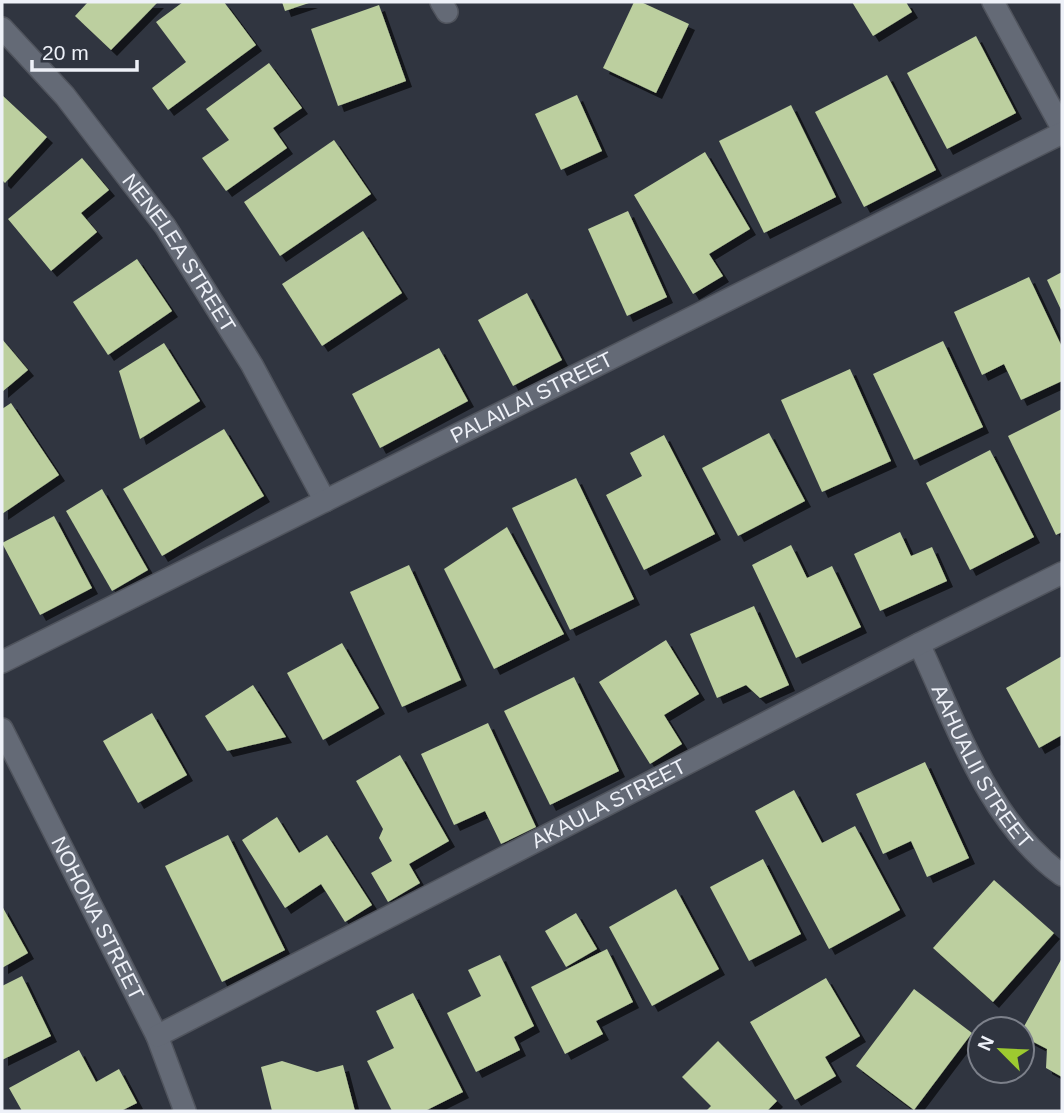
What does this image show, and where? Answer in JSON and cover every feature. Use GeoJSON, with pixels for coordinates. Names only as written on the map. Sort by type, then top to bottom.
{"type":"FeatureCollection","features":[{"type":"Feature","properties":{"kind":"street"},"geometry":{"type":"LineString","coordinates":[[993,2],[1062,131]]}},
{"type":"Feature","properties":{"kind":"street","name":"NENELEA STREET"},"geometry":{"type":"LineString","coordinates":[[2,28],[65,96],[165,226],[252,365],[325,501]]}},
{"type":"Feature","properties":{"kind":"street","name":"PALAILAI STREET"},"geometry":{"type":"LineString","coordinates":[[2,662],[1062,131]]}},
{"type":"Feature","properties":{"kind":"street","name":"AKAULA STREET"},"geometry":{"type":"LineString","coordinates":[[157,1036],[1062,573]]}},
{"type":"Feature","properties":{"kind":"street","name":"AAHUALII STREET"},"geometry":{"type":"LineString","coordinates":[[919,644],[991,798],[1027,846],[1062,876]]}},
{"type":"Feature","properties":{"kind":"street","name":"NOHONA STREET"},"geometry":{"type":"LineString","coordinates":[[2,729],[157,1036],[185,1111]]}},
{"type":"Feature","properties":{"kind":"building"},"geometry":{"type":"Polygon","coordinates":[[[88,2],[158,2],[111,50],[75,16],[88,2]]]}},
{"type":"Feature","properties":{"kind":"building"},"geometry":{"type":"Polygon","coordinates":[[[183,2],[224,2],[256,45],[168,110],[152,88],[186,62],[156,22],[183,2]]]}},
{"type":"Feature","properties":{"kind":"building"},"geometry":{"type":"Polygon","coordinates":[[[282,2],[312,2],[285,11],[282,2]]]}},
{"type":"Feature","properties":{"kind":"building"},"geometry":{"type":"Polygon","coordinates":[[[634,2],[641,2],[689,24],[656,93],[603,68],[634,2]]]}},
{"type":"Feature","properties":{"kind":"building"},"geometry":{"type":"Polygon","coordinates":[[[852,2],[906,2],[912,12],[873,36],[852,2]]]}},
{"type":"Feature","properties":{"kind":"building"},"geometry":{"type":"Polygon","coordinates":[[[379,5],[406,81],[338,106],[311,29],[379,5]]]}},
{"type":"Feature","properties":{"kind":"building"},"geometry":{"type":"Polygon","coordinates":[[[976,36],[1016,113],[947,149],[907,73],[976,36]]]}},
{"type":"Feature","properties":{"kind":"building"},"geometry":{"type":"Polygon","coordinates":[[[269,63],[302,108],[273,128],[287,148],[226,191],[202,158],[229,140],[206,109],[269,63]]]}},
{"type":"Feature","properties":{"kind":"building"},"geometry":{"type":"Polygon","coordinates":[[[887,75],[936,170],[864,207],[815,112],[887,75]]]}},
{"type":"Feature","properties":{"kind":"building"},"geometry":{"type":"Polygon","coordinates":[[[2,95],[47,137],[5,183],[2,180],[2,95]]]}},
{"type":"Feature","properties":{"kind":"building"},"geometry":{"type":"Polygon","coordinates":[[[577,95],[602,151],[561,170],[535,114],[577,95]]]}},
{"type":"Feature","properties":{"kind":"building"},"geometry":{"type":"Polygon","coordinates":[[[791,105],[836,197],[764,233],[719,141],[791,105]]]}},
{"type":"Feature","properties":{"kind":"building"},"geometry":{"type":"Polygon","coordinates":[[[334,140],[371,194],[280,256],[244,202],[334,140]]]}},
{"type":"Feature","properties":{"kind":"building"},"geometry":{"type":"Polygon","coordinates":[[[705,152],[750,229],[709,254],[723,276],[693,294],[634,195],[705,152]]]}},
{"type":"Feature","properties":{"kind":"building"},"geometry":{"type":"Polygon","coordinates":[[[82,158],[109,190],[81,213],[97,232],[51,271],[8,219],[82,158]]]}},
{"type":"Feature","properties":{"kind":"building"},"geometry":{"type":"Polygon","coordinates":[[[628,211],[667,297],[627,316],[588,229],[628,211]]]}},
{"type":"Feature","properties":{"kind":"building"},"geometry":{"type":"Polygon","coordinates":[[[363,231],[402,293],[322,346],[282,284],[363,231]]]}},
{"type":"Feature","properties":{"kind":"building"},"geometry":{"type":"Polygon","coordinates":[[[137,259],[172,311],[108,355],[73,302],[137,259]]]}},
{"type":"Feature","properties":{"kind":"building"},"geometry":{"type":"Polygon","coordinates":[[[1062,272],[1062,312],[1047,280],[1062,272]]]}},
{"type":"Feature","properties":{"kind":"building"},"geometry":{"type":"Polygon","coordinates":[[[1029,277],[1062,347],[1062,381],[1021,400],[1004,364],[982,375],[954,312],[1029,277]]]}},
{"type":"Feature","properties":{"kind":"building"},"geometry":{"type":"Polygon","coordinates":[[[527,293],[562,360],[513,386],[478,320],[527,293]]]}},
{"type":"Feature","properties":{"kind":"building"},"geometry":{"type":"Polygon","coordinates":[[[2,339],[28,370],[2,392],[2,339]]]}},
{"type":"Feature","properties":{"kind":"building"},"geometry":{"type":"Polygon","coordinates":[[[943,341],[983,427],[914,460],[873,374],[943,341]]]}},
{"type":"Feature","properties":{"kind":"building"},"geometry":{"type":"Polygon","coordinates":[[[164,343],[200,401],[140,439],[119,371],[164,343]]]}},
{"type":"Feature","properties":{"kind":"building"},"geometry":{"type":"Polygon","coordinates":[[[439,348],[468,401],[380,448],[352,394],[439,348]]]}},
{"type":"Feature","properties":{"kind":"building"},"geometry":{"type":"Polygon","coordinates":[[[850,369],[891,461],[822,492],[781,400],[850,369]]]}},
{"type":"Feature","properties":{"kind":"building"},"geometry":{"type":"Polygon","coordinates":[[[11,403],[59,475],[2,514],[2,409],[11,403]]]}},
{"type":"Feature","properties":{"kind":"building"},"geometry":{"type":"Polygon","coordinates":[[[1062,409],[1062,532],[1056,535],[1008,436],[1062,409]]]}},
{"type":"Feature","properties":{"kind":"building"},"geometry":{"type":"Polygon","coordinates":[[[224,429],[264,496],[162,556],[123,489],[224,429]]]}},
{"type":"Feature","properties":{"kind":"building"},"geometry":{"type":"Polygon","coordinates":[[[769,433],[805,501],[738,536],[702,468],[769,433]]]}},
{"type":"Feature","properties":{"kind":"building"},"geometry":{"type":"Polygon","coordinates":[[[664,435],[715,534],[644,570],[606,495],[642,476],[630,453],[664,435]]]}},
{"type":"Feature","properties":{"kind":"building"},"geometry":{"type":"Polygon","coordinates":[[[990,450],[1034,537],[970,570],[926,483],[990,450]]]}},
{"type":"Feature","properties":{"kind":"building"},"geometry":{"type":"Polygon","coordinates":[[[576,478],[634,599],[570,630],[512,508],[576,478]]]}},
{"type":"Feature","properties":{"kind":"building"},"geometry":{"type":"Polygon","coordinates":[[[102,489],[148,570],[112,591],[66,511],[102,489]]]}},
{"type":"Feature","properties":{"kind":"building"},"geometry":{"type":"Polygon","coordinates":[[[54,516],[92,588],[40,615],[2,543],[54,516]]]}},
{"type":"Feature","properties":{"kind":"building"},"geometry":{"type":"Polygon","coordinates":[[[507,527],[564,634],[494,669],[444,569],[507,527]]]}},
{"type":"Feature","properties":{"kind":"building"},"geometry":{"type":"Polygon","coordinates":[[[900,532],[911,556],[932,547],[947,581],[880,611],[854,554],[900,532]]]}},
{"type":"Feature","properties":{"kind":"building"},"geometry":{"type":"Polygon","coordinates":[[[791,545],[807,578],[832,566],[861,627],[796,658],[752,565],[791,545]]]}},
{"type":"Feature","properties":{"kind":"building"},"geometry":{"type":"Polygon","coordinates":[[[409,565],[461,680],[402,707],[350,592],[409,565]]]}},
{"type":"Feature","properties":{"kind":"building"},"geometry":{"type":"Polygon","coordinates":[[[754,606],[789,685],[760,698],[746,685],[717,698],[690,634],[754,606]]]}},
{"type":"Feature","properties":{"kind":"building"},"geometry":{"type":"Polygon","coordinates":[[[666,640],[699,694],[664,715],[682,744],[650,764],[599,682],[666,640]]]}},
{"type":"Feature","properties":{"kind":"building"},"geometry":{"type":"Polygon","coordinates":[[[342,643],[379,708],[323,740],[287,673],[342,643]]]}},
{"type":"Feature","properties":{"kind":"building"},"geometry":{"type":"Polygon","coordinates":[[[1062,656],[1062,735],[1039,748],[1006,688],[1062,656]]]}},
{"type":"Feature","properties":{"kind":"building"},"geometry":{"type":"Polygon","coordinates":[[[574,677],[619,771],[550,805],[504,711],[574,677]]]}},
{"type":"Feature","properties":{"kind":"building"},"geometry":{"type":"Polygon","coordinates":[[[253,685],[286,737],[227,751],[205,716],[253,685]]]}},
{"type":"Feature","properties":{"kind":"building"},"geometry":{"type":"Polygon","coordinates":[[[152,713],[187,775],[138,803],[103,741],[152,713]]]}},
{"type":"Feature","properties":{"kind":"building"},"geometry":{"type":"Polygon","coordinates":[[[488,723],[536,827],[501,844],[485,811],[454,825],[421,754],[488,723]]]}},
{"type":"Feature","properties":{"kind":"building"},"geometry":{"type":"Polygon","coordinates":[[[400,755],[449,841],[409,864],[420,883],[388,902],[371,873],[392,861],[379,838],[383,829],[356,781],[400,755]]]}},
{"type":"Feature","properties":{"kind":"building"},"geometry":{"type":"Polygon","coordinates":[[[925,762],[969,858],[927,877],[911,841],[883,854],[856,794],[925,762]]]}},
{"type":"Feature","properties":{"kind":"building"},"geometry":{"type":"Polygon","coordinates":[[[794,790],[822,843],[855,826],[900,910],[829,949],[755,811],[794,790]]]}},
{"type":"Feature","properties":{"kind":"building"},"geometry":{"type":"Polygon","coordinates":[[[277,817],[299,853],[327,835],[372,905],[345,922],[321,884],[285,908],[242,840],[277,817]]]}},
{"type":"Feature","properties":{"kind":"building"},"geometry":{"type":"Polygon","coordinates":[[[228,835],[285,950],[222,982],[165,866],[228,835]]]}},
{"type":"Feature","properties":{"kind":"building"},"geometry":{"type":"Polygon","coordinates":[[[763,859],[801,934],[749,961],[710,887],[763,859]]]}},
{"type":"Feature","properties":{"kind":"building"},"geometry":{"type":"Polygon","coordinates":[[[994,880],[1054,933],[993,1002],[933,948],[994,880]]]}},
{"type":"Feature","properties":{"kind":"building"},"geometry":{"type":"Polygon","coordinates":[[[676,889],[719,969],[652,1006],[609,927],[676,889]]]}},
{"type":"Feature","properties":{"kind":"building"},"geometry":{"type":"Polygon","coordinates":[[[2,906],[28,953],[2,968],[2,906]]]}},
{"type":"Feature","properties":{"kind":"building"},"geometry":{"type":"Polygon","coordinates":[[[576,913],[597,949],[566,967],[545,931],[576,913]]]}},
{"type":"Feature","properties":{"kind":"building"},"geometry":{"type":"Polygon","coordinates":[[[607,949],[633,1002],[596,1021],[603,1034],[565,1054],[531,987],[607,949]]]}},
{"type":"Feature","properties":{"kind":"building"},"geometry":{"type":"Polygon","coordinates":[[[500,955],[534,1026],[514,1037],[520,1050],[476,1072],[447,1013],[481,996],[468,970],[500,955]]]}},
{"type":"Feature","properties":{"kind":"building"},"geometry":{"type":"Polygon","coordinates":[[[1062,958],[1062,1077],[1046,1068],[1047,1049],[1036,1043],[1036,1015],[1030,1015],[1062,958]]]}},
{"type":"Feature","properties":{"kind":"building"},"geometry":{"type":"Polygon","coordinates":[[[22,976],[51,1036],[2,1060],[2,986],[22,976]]]}},
{"type":"Feature","properties":{"kind":"building"},"geometry":{"type":"Polygon","coordinates":[[[826,978],[860,1036],[825,1057],[836,1076],[795,1100],[750,1022],[826,978]]]}},
{"type":"Feature","properties":{"kind":"building"},"geometry":{"type":"Polygon","coordinates":[[[914,989],[966,1028],[966,1041],[914,1110],[856,1066],[914,989]]]}},
{"type":"Feature","properties":{"kind":"building"},"geometry":{"type":"Polygon","coordinates":[[[413,993],[463,1092],[425,1111],[392,1111],[367,1061],[394,1048],[376,1011],[413,993]]]}},
{"type":"Feature","properties":{"kind":"building"},"geometry":{"type":"Polygon","coordinates":[[[718,1041],[777,1101],[767,1111],[706,1111],[711,1106],[682,1077],[718,1041]]]}},
{"type":"Feature","properties":{"kind":"building"},"geometry":{"type":"Polygon","coordinates":[[[79,1050],[96,1082],[119,1069],[137,1103],[121,1111],[22,1111],[9,1088],[79,1050]]]}},
{"type":"Feature","properties":{"kind":"building"},"geometry":{"type":"Polygon","coordinates":[[[282,1061],[317,1072],[343,1065],[355,1111],[272,1111],[261,1067],[282,1061]]]}}]}
